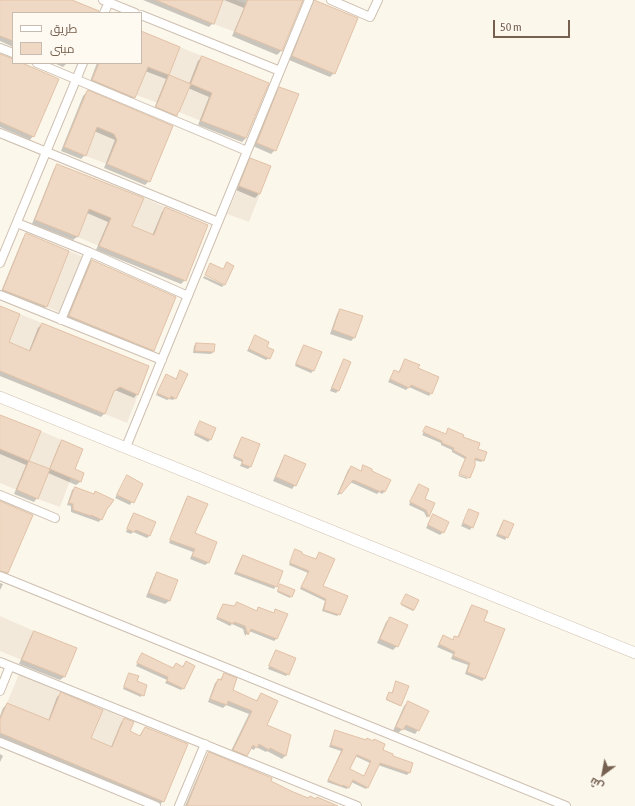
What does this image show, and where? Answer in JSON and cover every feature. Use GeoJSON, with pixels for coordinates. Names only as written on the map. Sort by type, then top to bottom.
{"type":"FeatureCollection","features":[{"type":"Feature","properties":{"kind":"street"},"geometry":{"type":"LineString","coordinates":[[126,447],[309,0]]}},
{"type":"Feature","properties":{"kind":"street"},"geometry":{"type":"LineString","coordinates":[[331,0],[370,17],[378,0]]}},
{"type":"Feature","properties":{"kind":"street"},"geometry":{"type":"LineString","coordinates":[[104,12],[107,1],[133,12]]}},
{"type":"Feature","properties":{"kind":"street"},"geometry":{"type":"LineString","coordinates":[[142,15],[280,71]]}},
{"type":"Feature","properties":{"kind":"street"},"geometry":{"type":"LineString","coordinates":[[0,48],[12,53]]}},
{"type":"Feature","properties":{"kind":"street"},"geometry":{"type":"LineString","coordinates":[[39,64],[247,151]]}},
{"type":"Feature","properties":{"kind":"street"},"geometry":{"type":"LineString","coordinates":[[0,263],[83,64]]}},
{"type":"Feature","properties":{"kind":"street"},"geometry":{"type":"LineString","coordinates":[[0,133],[218,222]]}},
{"type":"Feature","properties":{"kind":"street"},"geometry":{"type":"LineString","coordinates":[[17,223],[89,252],[188,296]]}},
{"type":"Feature","properties":{"kind":"street"},"geometry":{"type":"LineString","coordinates":[[61,320],[89,252]]}},
{"type":"Feature","properties":{"kind":"street"},"geometry":{"type":"LineString","coordinates":[[0,295],[162,360]]}},
{"type":"Feature","properties":{"kind":"street"},"geometry":{"type":"LineString","coordinates":[[0,397],[635,653]]}},
{"type":"Feature","properties":{"kind":"street"},"geometry":{"type":"LineString","coordinates":[[0,495],[55,518]]}},
{"type":"Feature","properties":{"kind":"street"},"geometry":{"type":"LineString","coordinates":[[0,576],[566,806]]}},
{"type":"Feature","properties":{"kind":"street"},"geometry":{"type":"LineString","coordinates":[[0,662],[357,806]]}},
{"type":"Feature","properties":{"kind":"street"},"geometry":{"type":"LineString","coordinates":[[0,691],[10,666]]}},
{"type":"Feature","properties":{"kind":"street"},"geometry":{"type":"LineString","coordinates":[[0,742],[156,806]]}},
{"type":"Feature","properties":{"kind":"street"},"geometry":{"type":"LineString","coordinates":[[179,806],[204,744]]}},
{"type":"Feature","properties":{"kind":"shaded area"},"geometry":{"type":"Polygon","coordinates":[[[223,0],[236,0],[247,4],[235,32],[214,24],[223,0]]]}},
{"type":"Feature","properties":{"kind":"shaded area"},"geometry":{"type":"Polygon","coordinates":[[[180,47],[202,56],[191,84],[158,103],[136,95],[148,67],[169,75],[180,47]]]}},
{"type":"Feature","properties":{"kind":"shaded area"},"geometry":{"type":"Polygon","coordinates":[[[191,84],[212,93],[201,121],[179,112],[191,84]]]}},
{"type":"Feature","properties":{"kind":"shaded area"},"geometry":{"type":"Polygon","coordinates":[[[97,127],[118,136],[107,164],[86,156],[97,127]]]}},
{"type":"Feature","properties":{"kind":"shaded area"},"geometry":{"type":"Polygon","coordinates":[[[239,186],[260,194],[249,222],[227,214],[239,186]]]}},
{"type":"Feature","properties":{"kind":"shaded area"},"geometry":{"type":"Polygon","coordinates":[[[144,198],[165,207],[154,235],[132,227],[144,198]]]}},
{"type":"Feature","properties":{"kind":"shaded area"},"geometry":{"type":"Polygon","coordinates":[[[89,209],[111,218],[99,246],[78,237],[89,209]]]}},
{"type":"Feature","properties":{"kind":"shaded area"},"geometry":{"type":"Polygon","coordinates":[[[69,251],[91,260],[68,316],[47,307],[69,251]]]}},
{"type":"Feature","properties":{"kind":"shaded area"},"geometry":{"type":"Polygon","coordinates":[[[20,314],[42,323],[30,351],[9,342],[20,314]]]}},
{"type":"Feature","properties":{"kind":"shaded area"},"geometry":{"type":"Polygon","coordinates":[[[117,386],[138,395],[127,423],[105,414],[117,386]]]}},
{"type":"Feature","properties":{"kind":"shaded area"},"geometry":{"type":"Polygon","coordinates":[[[41,431],[62,440],[50,469],[29,461],[41,431]]]}},
{"type":"Feature","properties":{"kind":"shaded area"},"geometry":{"type":"Polygon","coordinates":[[[0,449],[29,461],[17,490],[0,483],[0,449]]]}},
{"type":"Feature","properties":{"kind":"shaded area"},"geometry":{"type":"Polygon","coordinates":[[[50,469],[71,478],[60,507],[38,499],[50,469]]]}},
{"type":"Feature","properties":{"kind":"shaded area"},"geometry":{"type":"Polygon","coordinates":[[[0,616],[34,631],[22,660],[0,651],[0,616]]]}},
{"type":"Feature","properties":{"kind":"shaded area"},"geometry":{"type":"Polygon","coordinates":[[[19,674],[61,692],[49,720],[7,703],[19,674]]]}},
{"type":"Feature","properties":{"kind":"shaded area"},"geometry":{"type":"Polygon","coordinates":[[[103,709],[124,718],[112,747],[91,738],[103,709]]]}},
{"type":"Feature","properties":{"kind":"building"},"geometry":{"type":"Polygon","coordinates":[[[0,0],[72,0],[99,11],[12,12],[12,41],[0,36],[0,0]]]}},
{"type":"Feature","properties":{"kind":"building"},"geometry":{"type":"Polygon","coordinates":[[[156,0],[223,0],[214,24],[156,0]]]}},
{"type":"Feature","properties":{"kind":"building"},"geometry":{"type":"Polygon","coordinates":[[[248,0],[303,0],[282,51],[235,32],[248,0]]]}},
{"type":"Feature","properties":{"kind":"building"},"geometry":{"type":"Polygon","coordinates":[[[314,0],[358,18],[335,74],[292,56],[314,0]]]}},
{"type":"Feature","properties":{"kind":"building"},"geometry":{"type":"Polygon","coordinates":[[[142,31],[180,47],[169,75],[148,67],[135,98],[92,80],[99,64],[142,64],[142,31]]]}},
{"type":"Feature","properties":{"kind":"building"},"geometry":{"type":"Polygon","coordinates":[[[0,54],[12,59],[12,64],[24,64],[59,79],[34,137],[0,122],[0,54]]]}},
{"type":"Feature","properties":{"kind":"building"},"geometry":{"type":"Polygon","coordinates":[[[202,56],[269,83],[246,138],[201,121],[212,93],[191,84],[202,56]]]}},
{"type":"Feature","properties":{"kind":"building"},"geometry":{"type":"Polygon","coordinates":[[[169,75],[191,84],[177,116],[156,107],[169,75]]]}},
{"type":"Feature","properties":{"kind":"building"},"geometry":{"type":"Polygon","coordinates":[[[279,87],[299,94],[276,151],[257,143],[279,87]]]}},
{"type":"Feature","properties":{"kind":"building"},"geometry":{"type":"Polygon","coordinates":[[[88,90],[173,126],[150,182],[107,164],[117,140],[114,134],[97,127],[86,156],[64,147],[88,90]]]}},
{"type":"Feature","properties":{"kind":"building"},"geometry":{"type":"Polygon","coordinates":[[[250,158],[271,166],[260,194],[239,186],[250,158]]]}},
{"type":"Feature","properties":{"kind":"building"},"geometry":{"type":"Polygon","coordinates":[[[57,164],[144,198],[132,226],[154,235],[165,207],[208,225],[186,281],[99,246],[111,218],[89,209],[78,237],[35,220],[57,164]]]}},
{"type":"Feature","properties":{"kind":"building"},"geometry":{"type":"Polygon","coordinates":[[[26,233],[69,251],[47,307],[3,290],[26,233]]]}},
{"type":"Feature","properties":{"kind":"building"},"geometry":{"type":"Polygon","coordinates":[[[92,260],[176,297],[154,351],[69,316],[92,260]]]}},
{"type":"Feature","properties":{"kind":"building"},"geometry":{"type":"Polygon","coordinates":[[[227,262],[234,266],[225,285],[205,275],[210,263],[223,269],[227,262]]]}},
{"type":"Feature","properties":{"kind":"building"},"geometry":{"type":"Polygon","coordinates":[[[0,306],[20,314],[9,342],[30,351],[42,323],[149,366],[138,395],[120,387],[114,391],[105,414],[0,371],[0,306]]]}},
{"type":"Feature","properties":{"kind":"building"},"geometry":{"type":"Polygon","coordinates":[[[340,309],[363,316],[355,338],[333,330],[340,309]]]}},
{"type":"Feature","properties":{"kind":"building"},"geometry":{"type":"Polygon","coordinates":[[[255,335],[269,342],[267,347],[274,350],[270,359],[249,349],[255,335]]]}},
{"type":"Feature","properties":{"kind":"building"},"geometry":{"type":"Polygon","coordinates":[[[196,343],[215,344],[214,352],[195,351],[196,343]]]}},
{"type":"Feature","properties":{"kind":"building"},"geometry":{"type":"Polygon","coordinates":[[[304,345],[322,352],[314,371],[296,364],[304,345]]]}},
{"type":"Feature","properties":{"kind":"building"},"geometry":{"type":"Polygon","coordinates":[[[344,359],[351,362],[339,391],[332,388],[344,359]]]}},
{"type":"Feature","properties":{"kind":"building"},"geometry":{"type":"Polygon","coordinates":[[[405,359],[420,365],[418,368],[439,377],[432,394],[411,385],[409,388],[390,379],[394,370],[399,372],[405,359]]]}},
{"type":"Feature","properties":{"kind":"building"},"geometry":{"type":"Polygon","coordinates":[[[180,370],[188,374],[176,399],[171,396],[170,399],[157,393],[166,374],[176,379],[180,370]]]}},
{"type":"Feature","properties":{"kind":"building"},"geometry":{"type":"Polygon","coordinates":[[[0,415],[41,431],[29,461],[0,449],[0,415]]]}},
{"type":"Feature","properties":{"kind":"building"},"geometry":{"type":"Polygon","coordinates":[[[200,421],[216,428],[211,440],[195,433],[200,421]]]}},
{"type":"Feature","properties":{"kind":"building"},"geometry":{"type":"Polygon","coordinates":[[[426,426],[446,434],[448,428],[464,435],[463,437],[480,443],[478,449],[487,452],[484,461],[475,458],[475,466],[470,478],[459,474],[466,457],[453,450],[454,448],[442,443],[442,441],[423,432],[426,426]]]}},
{"type":"Feature","properties":{"kind":"building"},"geometry":{"type":"Polygon","coordinates":[[[242,437],[260,444],[251,467],[242,464],[243,460],[234,456],[242,437]]]}},
{"type":"Feature","properties":{"kind":"building"},"geometry":{"type":"Polygon","coordinates":[[[62,440],[83,449],[75,469],[84,473],[81,482],[50,469],[62,440]]]}},
{"type":"Feature","properties":{"kind":"building"},"geometry":{"type":"Polygon","coordinates":[[[285,455],[306,464],[296,486],[276,477],[285,455]]]}},
{"type":"Feature","properties":{"kind":"building"},"geometry":{"type":"Polygon","coordinates":[[[29,461],[50,469],[38,499],[17,490],[29,461]]]}},
{"type":"Feature","properties":{"kind":"building"},"geometry":{"type":"Polygon","coordinates":[[[363,465],[391,480],[385,492],[382,490],[381,492],[353,480],[341,494],[339,492],[351,466],[361,471],[363,465]]]}},
{"type":"Feature","properties":{"kind":"building"},"geometry":{"type":"Polygon","coordinates":[[[127,475],[143,484],[134,503],[117,495],[127,475]]]}},
{"type":"Feature","properties":{"kind":"building"},"geometry":{"type":"Polygon","coordinates":[[[419,484],[429,489],[425,499],[435,503],[429,517],[426,510],[410,502],[419,484]]]}},
{"type":"Feature","properties":{"kind":"building"},"geometry":{"type":"Polygon","coordinates":[[[75,487],[94,494],[95,491],[114,500],[108,507],[102,520],[73,510],[73,504],[69,503],[75,487]]]}},
{"type":"Feature","properties":{"kind":"building"},"geometry":{"type":"Polygon","coordinates":[[[188,496],[208,504],[195,533],[217,542],[209,563],[192,556],[195,549],[170,540],[188,496]]]}},
{"type":"Feature","properties":{"kind":"building"},"geometry":{"type":"Polygon","coordinates":[[[0,501],[33,515],[8,573],[0,571],[0,501]]]}},
{"type":"Feature","properties":{"kind":"building"},"geometry":{"type":"Polygon","coordinates":[[[469,509],[479,513],[473,528],[463,523],[469,509]]]}},
{"type":"Feature","properties":{"kind":"building"},"geometry":{"type":"Polygon","coordinates":[[[134,513],[156,522],[150,536],[136,530],[134,532],[127,529],[134,513]]]}},
{"type":"Feature","properties":{"kind":"building"},"geometry":{"type":"Polygon","coordinates":[[[433,514],[449,522],[444,533],[428,525],[433,514]]]}},
{"type":"Feature","properties":{"kind":"building"},"geometry":{"type":"Polygon","coordinates":[[[504,520],[514,524],[508,538],[498,534],[504,520]]]}},
{"type":"Feature","properties":{"kind":"building"},"geometry":{"type":"Polygon","coordinates":[[[295,549],[302,552],[302,554],[316,559],[319,552],[335,559],[323,586],[348,596],[340,615],[324,610],[326,599],[301,587],[309,571],[290,563],[295,549]]]}},
{"type":"Feature","properties":{"kind":"building"},"geometry":{"type":"Polygon","coordinates":[[[243,555],[283,571],[277,587],[236,572],[243,555]]]}},
{"type":"Feature","properties":{"kind":"building"},"geometry":{"type":"Polygon","coordinates":[[[157,572],[178,580],[170,601],[149,593],[157,572]]]}},
{"type":"Feature","properties":{"kind":"building"},"geometry":{"type":"Polygon","coordinates":[[[280,584],[295,590],[292,597],[278,591],[280,584]]]}},
{"type":"Feature","properties":{"kind":"building"},"geometry":{"type":"Polygon","coordinates":[[[406,594],[419,600],[414,610],[401,604],[406,594]]]}},
{"type":"Feature","properties":{"kind":"building"},"geometry":{"type":"Polygon","coordinates":[[[237,602],[257,611],[258,607],[274,613],[275,609],[288,614],[277,639],[251,629],[248,635],[245,626],[234,622],[233,624],[217,617],[223,604],[234,606],[237,602]]]}},
{"type":"Feature","properties":{"kind":"building"},"geometry":{"type":"Polygon","coordinates":[[[472,605],[488,611],[484,621],[505,629],[485,679],[467,672],[470,663],[453,656],[455,652],[439,644],[443,635],[453,640],[454,636],[458,637],[472,605]]]}},
{"type":"Feature","properties":{"kind":"building"},"geometry":{"type":"Polygon","coordinates":[[[390,617],[408,625],[398,647],[380,639],[390,617]]]}},
{"type":"Feature","properties":{"kind":"building"},"geometry":{"type":"Polygon","coordinates":[[[34,631],[77,648],[65,677],[22,660],[34,631]]]}},
{"type":"Feature","properties":{"kind":"building"},"geometry":{"type":"Polygon","coordinates":[[[276,650],[296,658],[289,675],[269,666],[276,650]]]}},
{"type":"Feature","properties":{"kind":"building"},"geometry":{"type":"Polygon","coordinates":[[[142,653],[173,668],[176,663],[183,667],[186,661],[195,666],[184,689],[167,681],[168,677],[137,663],[142,653]]]}},
{"type":"Feature","properties":{"kind":"building"},"geometry":{"type":"Polygon","coordinates":[[[129,673],[139,676],[137,681],[147,685],[144,696],[124,687],[129,673]]]}},
{"type":"Feature","properties":{"kind":"building"},"geometry":{"type":"Polygon","coordinates":[[[224,673],[237,678],[233,690],[257,701],[261,693],[278,701],[267,725],[291,735],[286,756],[270,748],[269,750],[259,744],[257,748],[253,745],[247,756],[233,750],[252,711],[228,701],[227,705],[210,699],[218,679],[221,680],[224,673]]]}},
{"type":"Feature","properties":{"kind":"building"},"geometry":{"type":"Polygon","coordinates":[[[396,681],[409,686],[401,706],[386,699],[389,692],[392,693],[396,681]]]}},
{"type":"Feature","properties":{"kind":"building"},"geometry":{"type":"Polygon","coordinates":[[[61,692],[103,710],[91,738],[112,747],[124,718],[134,722],[130,731],[140,736],[145,727],[188,744],[164,802],[0,733],[0,719],[7,703],[49,720],[61,692]]]}},
{"type":"Feature","properties":{"kind":"building"},"geometry":{"type":"Polygon","coordinates":[[[408,701],[429,711],[419,731],[406,725],[403,730],[396,727],[408,701]]]}},
{"type":"Feature","properties":{"kind":"building"},"geometry":{"type":"Polygon","coordinates":[[[335,730],[366,740],[367,738],[373,741],[374,739],[385,744],[383,750],[393,754],[393,756],[413,763],[410,773],[380,763],[368,788],[353,780],[349,788],[328,780],[343,749],[331,745],[335,730]],[[357,755],[350,769],[364,776],[371,761],[357,755]]]}},
{"type":"Feature","properties":{"kind":"building"},"geometry":{"type":"Polygon","coordinates":[[[209,752],[272,778],[271,781],[291,791],[308,798],[310,796],[316,799],[317,797],[338,806],[187,806],[209,752]]]}}]}
